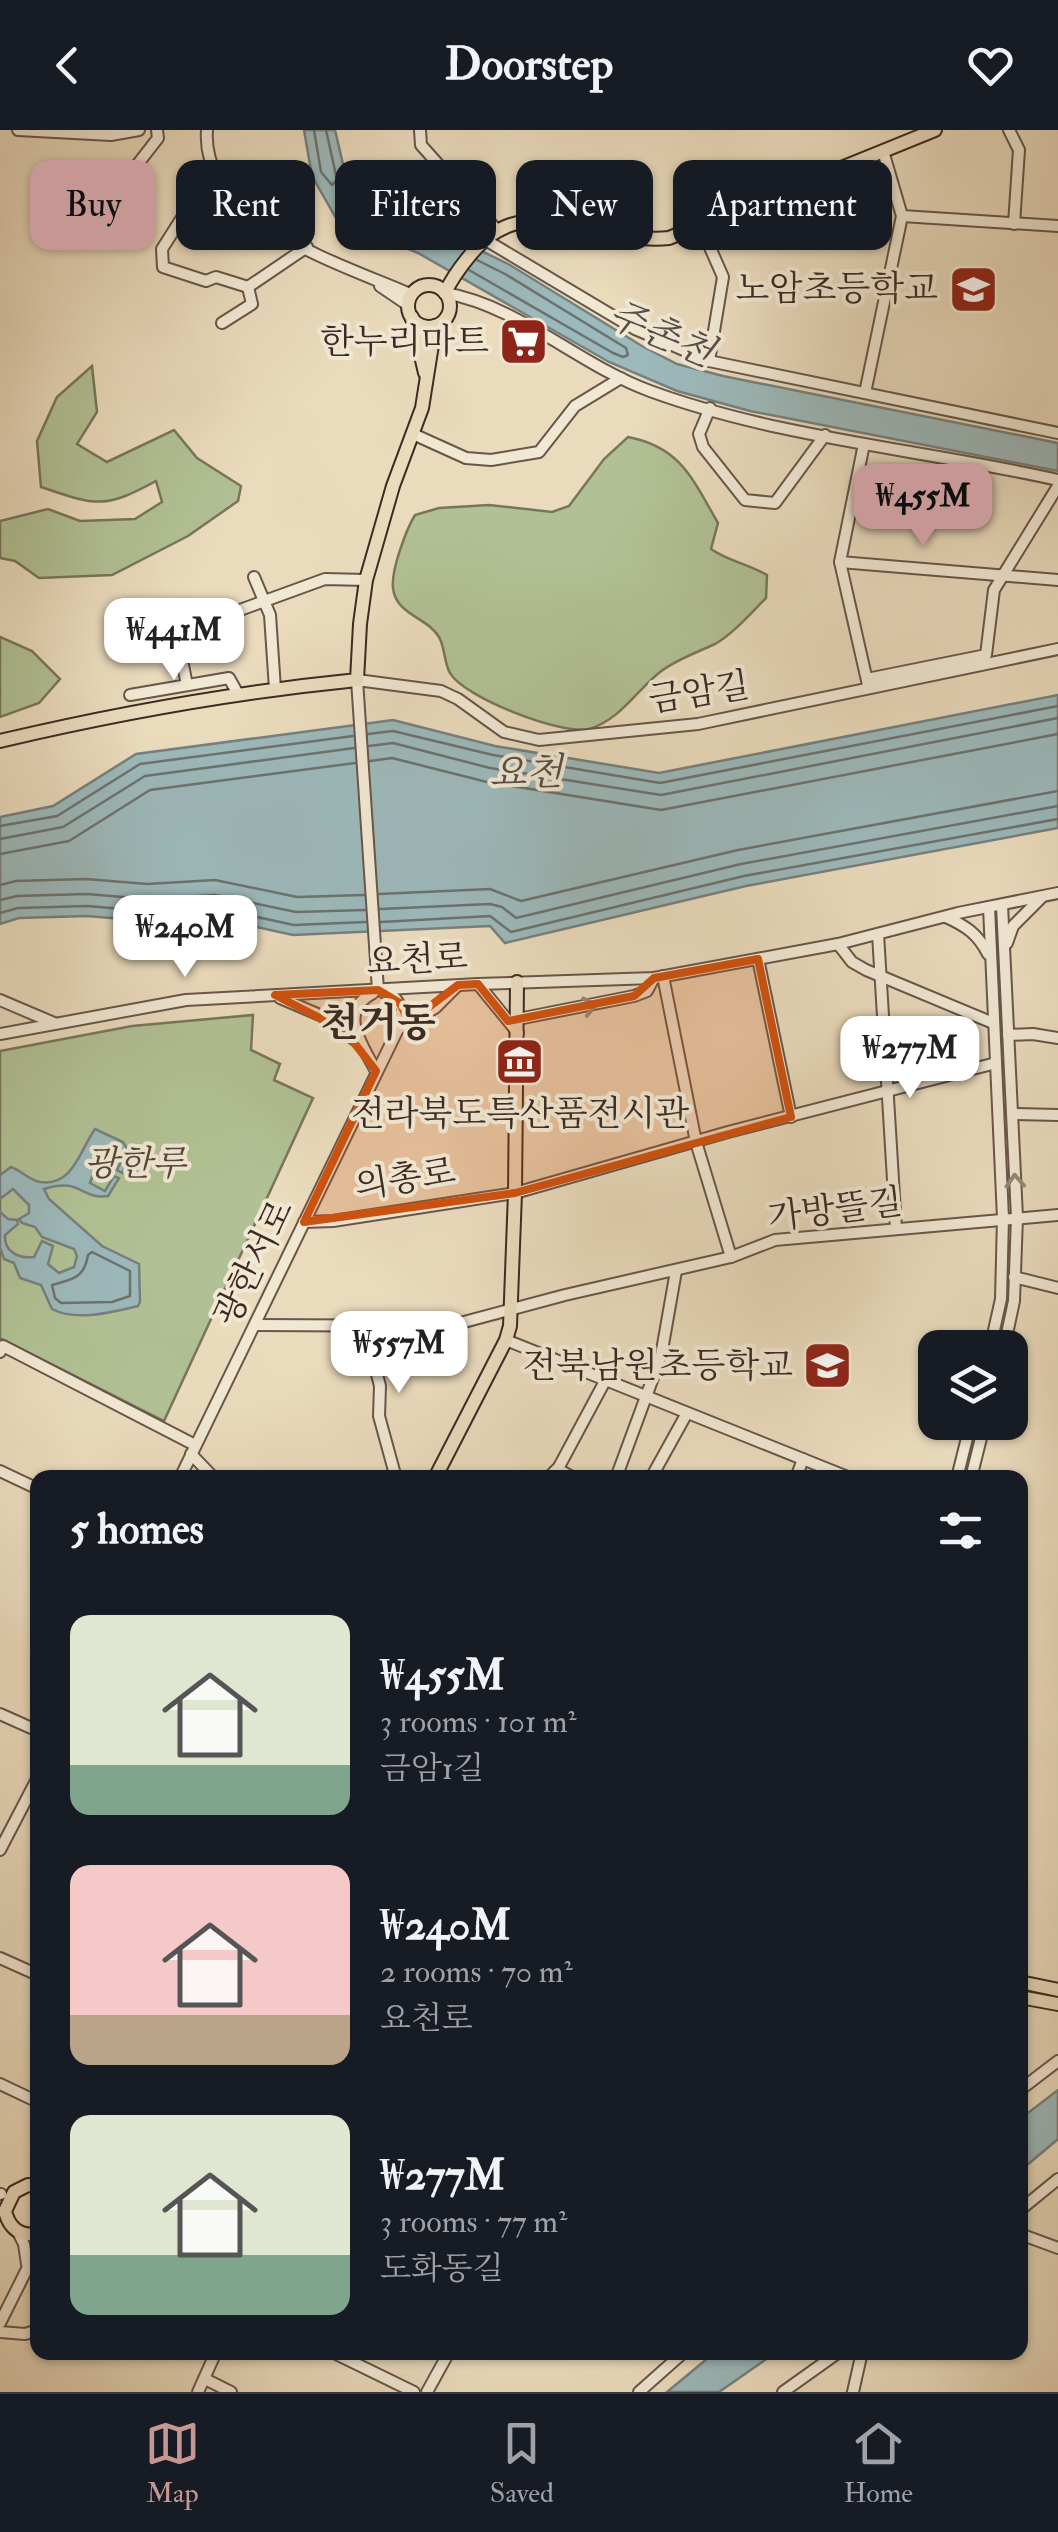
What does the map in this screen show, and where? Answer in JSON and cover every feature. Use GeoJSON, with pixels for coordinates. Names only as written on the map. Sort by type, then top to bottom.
{"type":"FeatureCollection","features":[{"type":"Feature","properties":{"kind":"main road"},"geometry":{"type":"LineString","coordinates":[[861,160],[935,130]]}},
{"type":"Feature","properties":{"kind":"main road"},"geometry":{"type":"LineString","coordinates":[[496,229],[526,219],[554,220],[653,240],[673,235]]}},
{"type":"Feature","properties":{"kind":"main road"},"geometry":{"type":"LineString","coordinates":[[0,741],[238,694],[357,680],[366,580],[393,486],[414,434],[435,326],[449,313],[448,286],[475,250]]}},
{"type":"Feature","properties":{"kind":"main road"},"geometry":{"type":"LineString","coordinates":[[427,381],[411,306],[426,286],[448,286]]}},
{"type":"Feature","properties":{"kind":"main road"},"geometry":{"type":"LineString","coordinates":[[411,306],[422,326],[435,326]]}},
{"type":"Feature","properties":{"kind":"main road"},"geometry":{"type":"LineString","coordinates":[[439,1470],[506,1340],[511,1310],[516,982]]}},
{"type":"Feature","properties":{"kind":"main road"},"geometry":{"type":"LineString","coordinates":[[1028,1984],[1058,1990]]}},
{"type":"Feature","properties":{"kind":"main road"},"geometry":{"type":"LineString","coordinates":[[1028,1998],[1058,2004]]}},
{"type":"Feature","properties":{"kind":"main road"},"geometry":{"type":"LineString","coordinates":[[20,2229],[4,2194],[30,2184]]}},
{"type":"Feature","properties":{"kind":"street"},"geometry":{"type":"LineString","coordinates":[[18,130],[111,135],[140,130]]}},
{"type":"Feature","properties":{"kind":"street"},"geometry":{"type":"LineString","coordinates":[[140,160],[158,138],[157,130]]}},
{"type":"Feature","properties":{"kind":"street"},"geometry":{"type":"LineString","coordinates":[[207,130],[213,160]]}},
{"type":"Feature","properties":{"kind":"street"},"geometry":{"type":"LineString","coordinates":[[420,130],[421,145],[434,160]]}},
{"type":"Feature","properties":{"kind":"street"},"geometry":{"type":"LineString","coordinates":[[1009,130],[1019,150],[1014,224]]}},
{"type":"Feature","properties":{"kind":"street"},"geometry":{"type":"LineString","coordinates":[[865,393],[902,216],[883,151]]}},
{"type":"Feature","properties":{"kind":"street"},"geometry":{"type":"LineString","coordinates":[[902,216],[1058,226]]}},
{"type":"Feature","properties":{"kind":"street"},"geometry":{"type":"LineString","coordinates":[[176,228],[162,250],[163,268],[206,281],[216,278],[248,287],[303,250]]}},
{"type":"Feature","properties":{"kind":"street"},"geometry":{"type":"LineString","coordinates":[[496,249],[635,329],[708,362],[1058,434]]}},
{"type":"Feature","properties":{"kind":"street"},"geometry":{"type":"LineString","coordinates":[[314,250],[359,271],[411,306]]}},
{"type":"Feature","properties":{"kind":"street"},"geometry":{"type":"LineString","coordinates":[[708,362],[722,278],[710,250]]}},
{"type":"Feature","properties":{"kind":"street"},"geometry":{"type":"LineString","coordinates":[[448,286],[648,390],[864,444],[1058,483],[994,590],[986,655],[868,685],[840,562],[864,444]]}},
{"type":"Feature","properties":{"kind":"street"},"geometry":{"type":"LineString","coordinates":[[222,322],[252,304],[248,287]]}},
{"type":"Feature","properties":{"kind":"street"},"geometry":{"type":"LineString","coordinates":[[414,434],[466,458],[490,460],[540,452],[575,406],[622,378]]}},
{"type":"Feature","properties":{"kind":"street"},"geometry":{"type":"LineString","coordinates":[[710,408],[698,434],[703,447],[745,500],[752,503],[775,503],[826,435]]}},
{"type":"Feature","properties":{"kind":"street"},"geometry":{"type":"LineString","coordinates":[[840,562],[1058,580]]}},
{"type":"Feature","properties":{"kind":"street"},"geometry":{"type":"LineString","coordinates":[[254,577],[270,615],[274,689]]}},
{"type":"Feature","properties":{"kind":"street"},"geometry":{"type":"LineString","coordinates":[[180,650],[240,610],[325,579],[366,580]]}},
{"type":"Feature","properties":{"kind":"street"},"geometry":{"type":"LineString","coordinates":[[156,613],[161,635],[180,650],[187,685]]}},
{"type":"Feature","properties":{"kind":"street","name":"금암길"},"geometry":{"type":"LineString","coordinates":[[357,680],[441,691],[458,698],[504,732],[540,740],[698,724],[868,685],[1058,649]]}},
{"type":"Feature","properties":{"kind":"street"},"geometry":{"type":"LineString","coordinates":[[130,695],[229,678],[238,694]]}},
{"type":"Feature","properties":{"kind":"street"},"geometry":{"type":"LineString","coordinates":[[357,680],[378,990]]}},
{"type":"Feature","properties":{"kind":"street","name":"요천로"},"geometry":{"type":"LineString","coordinates":[[0,1034],[186,1000],[658,977],[838,944],[945,916],[1058,893]]}},
{"type":"Feature","properties":{"kind":"street"},"geometry":{"type":"LineString","coordinates":[[1004,958],[1013,926],[1043,896]]}},
{"type":"Feature","properties":{"kind":"street"},"geometry":{"type":"LineString","coordinates":[[1002,904],[1017,1217],[1016,1277],[1007,1330]]}},
{"type":"Feature","properties":{"kind":"street"},"geometry":{"type":"LineString","coordinates":[[989,907],[1003,1218],[1003,1276],[993,1330]]}},
{"type":"Feature","properties":{"kind":"street"},"geometry":{"type":"LineString","coordinates":[[945,916],[982,941],[990,959]]}},
{"type":"Feature","properties":{"kind":"street"},"geometry":{"type":"LineString","coordinates":[[878,934],[896,1230]]}},
{"type":"Feature","properties":{"kind":"street"},"geometry":{"type":"LineString","coordinates":[[838,944],[852,962],[992,1023]]}},
{"type":"Feature","properties":{"kind":"street"},"geometry":{"type":"LineString","coordinates":[[758,959],[791,1117]]}},
{"type":"Feature","properties":{"kind":"street"},"geometry":{"type":"LineString","coordinates":[[478,984],[518,1026],[634,996],[647,991],[658,977]]}},
{"type":"Feature","properties":{"kind":"street"},"geometry":{"type":"LineString","coordinates":[[658,977],[696,1142],[730,1258]]}},
{"type":"Feature","properties":{"kind":"street"},"geometry":{"type":"LineString","coordinates":[[398,1029],[435,1008],[458,985]]}},
{"type":"Feature","properties":{"kind":"street"},"geometry":{"type":"LineString","coordinates":[[378,990],[400,1003],[398,1029]]}},
{"type":"Feature","properties":{"kind":"street"},"geometry":{"type":"LineString","coordinates":[[376,1071],[362,1045],[354,1008],[378,990]]}},
{"type":"Feature","properties":{"kind":"street"},"geometry":{"type":"LineString","coordinates":[[275,995],[322,1016],[362,1045]]}},
{"type":"Feature","properties":{"kind":"street"},"geometry":{"type":"LineString","coordinates":[[0,1000],[56,1023]]}},
{"type":"Feature","properties":{"kind":"street","name":"광한서로"},"geometry":{"type":"LineString","coordinates":[[184,1470],[398,1029]]}},
{"type":"Feature","properties":{"kind":"street"},"geometry":{"type":"LineString","coordinates":[[1008,1036],[1058,1038]]}},
{"type":"Feature","properties":{"kind":"street","name":"의총로"},"geometry":{"type":"LineString","coordinates":[[304,1222],[333,1221],[515,1192],[996,1063]]}},
{"type":"Feature","properties":{"kind":"street"},"geometry":{"type":"LineString","coordinates":[[1012,1114],[1058,1115]]}},
{"type":"Feature","properties":{"kind":"street","name":"가방뜰길"},"geometry":{"type":"LineString","coordinates":[[255,1325],[450,1326],[730,1258],[775,1240],[1058,1215]]}},
{"type":"Feature","properties":{"kind":"street"},"geometry":{"type":"LineString","coordinates":[[619,1470],[661,1356],[676,1271]]}},
{"type":"Feature","properties":{"kind":"street"},"geometry":{"type":"LineString","coordinates":[[1003,1276],[1058,1288]]}},
{"type":"Feature","properties":{"kind":"street"},"geometry":{"type":"LineString","coordinates":[[365,1328],[380,1386],[378,1416],[394,1470]]}},
{"type":"Feature","properties":{"kind":"street"},"geometry":{"type":"LineString","coordinates":[[506,1340],[829,1470]]}},
{"type":"Feature","properties":{"kind":"street"},"geometry":{"type":"LineString","coordinates":[[1,1347],[193,1450],[208,1470]]}},
{"type":"Feature","properties":{"kind":"street"},"geometry":{"type":"LineString","coordinates":[[556,1470],[605,1381]]}},
{"type":"Feature","properties":{"kind":"street"},"geometry":{"type":"LineString","coordinates":[[656,1470],[687,1412]]}},
{"type":"Feature","properties":{"kind":"street"},"geometry":{"type":"LineString","coordinates":[[959,1470],[966,1440]]}},
{"type":"Feature","properties":{"kind":"street"},"geometry":{"type":"LineString","coordinates":[[973,1470],[980,1440]]}},
{"type":"Feature","properties":{"kind":"street"},"geometry":{"type":"LineString","coordinates":[[799,1470],[803,1460]]}},
{"type":"Feature","properties":{"kind":"street"},"geometry":{"type":"LineString","coordinates":[[0,1471],[30,1485]]}},
{"type":"Feature","properties":{"kind":"street"},"geometry":{"type":"LineString","coordinates":[[0,1714],[30,1728]]}},
{"type":"Feature","properties":{"kind":"street"},"geometry":{"type":"LineString","coordinates":[[0,1850],[30,1792]]}},
{"type":"Feature","properties":{"kind":"street"},"geometry":{"type":"LineString","coordinates":[[0,1958],[30,1972]]}},
{"type":"Feature","properties":{"kind":"street"},"geometry":{"type":"LineString","coordinates":[[1028,2084],[1058,2061]]}},
{"type":"Feature","properties":{"kind":"street"},"geometry":{"type":"LineString","coordinates":[[0,2084],[30,2098]]}},
{"type":"Feature","properties":{"kind":"street"},"geometry":{"type":"LineString","coordinates":[[1028,2203],[1058,2179]]}},
{"type":"Feature","properties":{"kind":"street"},"geometry":{"type":"LineString","coordinates":[[20,2229],[26,2270]]}},
{"type":"Feature","properties":{"kind":"street"},"geometry":{"type":"LineString","coordinates":[[20,2229],[26,2270]]}},
{"type":"Feature","properties":{"kind":"street"},"geometry":{"type":"LineString","coordinates":[[1028,2239],[1058,2248]]}},
{"type":"Feature","properties":{"kind":"street"},"geometry":{"type":"LineString","coordinates":[[0,2323],[30,2266]]}},
{"type":"Feature","properties":{"kind":"street"},"geometry":{"type":"LineString","coordinates":[[0,2332],[30,2332]]}},
{"type":"Feature","properties":{"kind":"street"},"geometry":{"type":"LineString","coordinates":[[198,2392],[212,2360]]}},
{"type":"Feature","properties":{"kind":"street"},"geometry":{"type":"LineString","coordinates":[[348,2360],[414,2392]]}},
{"type":"Feature","properties":{"kind":"street"},"geometry":{"type":"LineString","coordinates":[[427,2392],[445,2360]]}},
{"type":"Feature","properties":{"kind":"street"},"geometry":{"type":"LineString","coordinates":[[640,2392],[675,2360]]}},
{"type":"Feature","properties":{"kind":"street"},"geometry":{"type":"LineString","coordinates":[[783,2392],[828,2360]]}},
{"type":"Feature","properties":{"kind":"street"},"geometry":{"type":"LineString","coordinates":[[854,2392],[860,2360]]}},
{"type":"Feature","properties":{"kind":"street"},"geometry":{"type":"LineString","coordinates":[[204,2379],[230,2392]]}},
{"type":"Feature","properties":{"kind":"highlighted area"},"geometry":{"type":"Polygon","coordinates":[[[758,959],[791,1117],[515,1193],[304,1222],[376,1071],[345,1031],[275,995],[378,990],[400,1003],[409,1022],[458,985],[478,984],[508,1021],[634,996],[654,978],[758,959]]]}},
{"type":"Feature","properties":{"kind":"green space"},"geometry":{"type":"Polygon","coordinates":[[[92,366],[97,412],[77,444],[107,462],[174,430],[197,458],[241,486],[238,501],[188,536],[112,575],[39,578],[15,561],[0,558],[0,521],[48,509],[80,521],[135,519],[162,502],[156,481],[123,497],[99,502],[41,487],[37,441],[57,397],[92,366]]]}},
{"type":"Feature","properties":{"kind":"green space"},"geometry":{"type":"Polygon","coordinates":[[[628,437],[661,449],[684,468],[718,523],[711,549],[767,575],[766,598],[722,640],[666,667],[619,712],[589,729],[537,721],[474,693],[450,673],[434,630],[395,597],[397,561],[415,515],[439,508],[489,505],[552,512],[569,506],[604,459],[628,437]]]}},
{"type":"Feature","properties":{"kind":"green space"},"geometry":{"type":"Polygon","coordinates":[[[0,637],[32,651],[60,679],[39,703],[0,717],[0,637]]]}},
{"type":"Feature","properties":{"kind":"green space","name":"광한루"},"geometry":{"type":"Polygon","coordinates":[[[253,1015],[251,1050],[280,1064],[274,1080],[313,1098],[164,1421],[0,1338],[0,1051],[132,1026],[253,1015]]]}},
{"type":"Feature","properties":{"kind":"water"},"geometry":{"type":"Polygon","coordinates":[[[304,130],[335,130],[342,160],[335,160],[335,216],[315,181],[315,160],[309,160],[304,130]]]}},
{"type":"Feature","properties":{"kind":"water"},"geometry":{"type":"Polygon","coordinates":[[[411,250],[479,250],[677,364],[1058,443],[1058,471],[750,411],[677,391],[609,362],[411,250]]]}},
{"type":"Feature","properties":{"kind":"water","name":"요천"},"geometry":{"type":"Polygon","coordinates":[[[1058,695],[1058,828],[746,886],[505,943],[490,926],[293,935],[215,918],[146,921],[87,916],[19,918],[0,924],[0,817],[53,806],[136,754],[393,720],[495,746],[659,773],[1058,695]]]}},
{"type":"Feature","properties":{"kind":"water"},"geometry":{"type":"Polygon","coordinates":[[[95,1129],[123,1142],[131,1155],[122,1173],[117,1170],[124,1155],[109,1146],[98,1160],[90,1183],[105,1191],[114,1176],[119,1178],[108,1196],[66,1186],[44,1189],[49,1199],[102,1246],[139,1264],[140,1302],[138,1306],[106,1313],[72,1315],[52,1309],[41,1285],[20,1278],[14,1263],[4,1259],[0,1248],[0,1212],[17,1220],[18,1224],[5,1235],[13,1253],[34,1257],[42,1241],[53,1246],[48,1264],[59,1273],[74,1267],[77,1256],[74,1249],[42,1237],[35,1227],[22,1223],[19,1219],[29,1213],[29,1205],[13,1189],[0,1199],[0,1175],[11,1167],[40,1182],[60,1179],[74,1165],[95,1129]]]}},
{"type":"Feature","properties":{"kind":"water"},"geometry":{"type":"Polygon","coordinates":[[[1058,2090],[1058,2139],[1028,2164],[1028,2113],[1058,2090]]]}},
{"type":"Feature","properties":{"kind":"water"},"geometry":{"type":"Polygon","coordinates":[[[706,2360],[765,2360],[719,2392],[667,2392],[706,2360]]]}},
{"type":"Feature","properties":{"kind":"place","name":"노암초등학교"},"geometry":{"type":"Point","coordinates":[973,289]}},
{"type":"Feature","properties":{"kind":"place","name":"한누리마트"},"geometry":{"type":"Point","coordinates":[524,342]}},
{"type":"Feature","properties":{"kind":"place","name":"전라북도특산품전시관"},"geometry":{"type":"Point","coordinates":[520,1062]}},
{"type":"Feature","properties":{"kind":"place","name":"전북남원초등학교"},"geometry":{"type":"Point","coordinates":[828,1366]}},
{"type":"Feature","properties":{"kind":"district","name":"천거동"},"geometry":{"type":"Point","coordinates":[378,1023]}},
{"type":"Feature","properties":{"kind":"water label","name":"주촌천"},"geometry":{"type":"Point","coordinates":[661,334]}}]}
